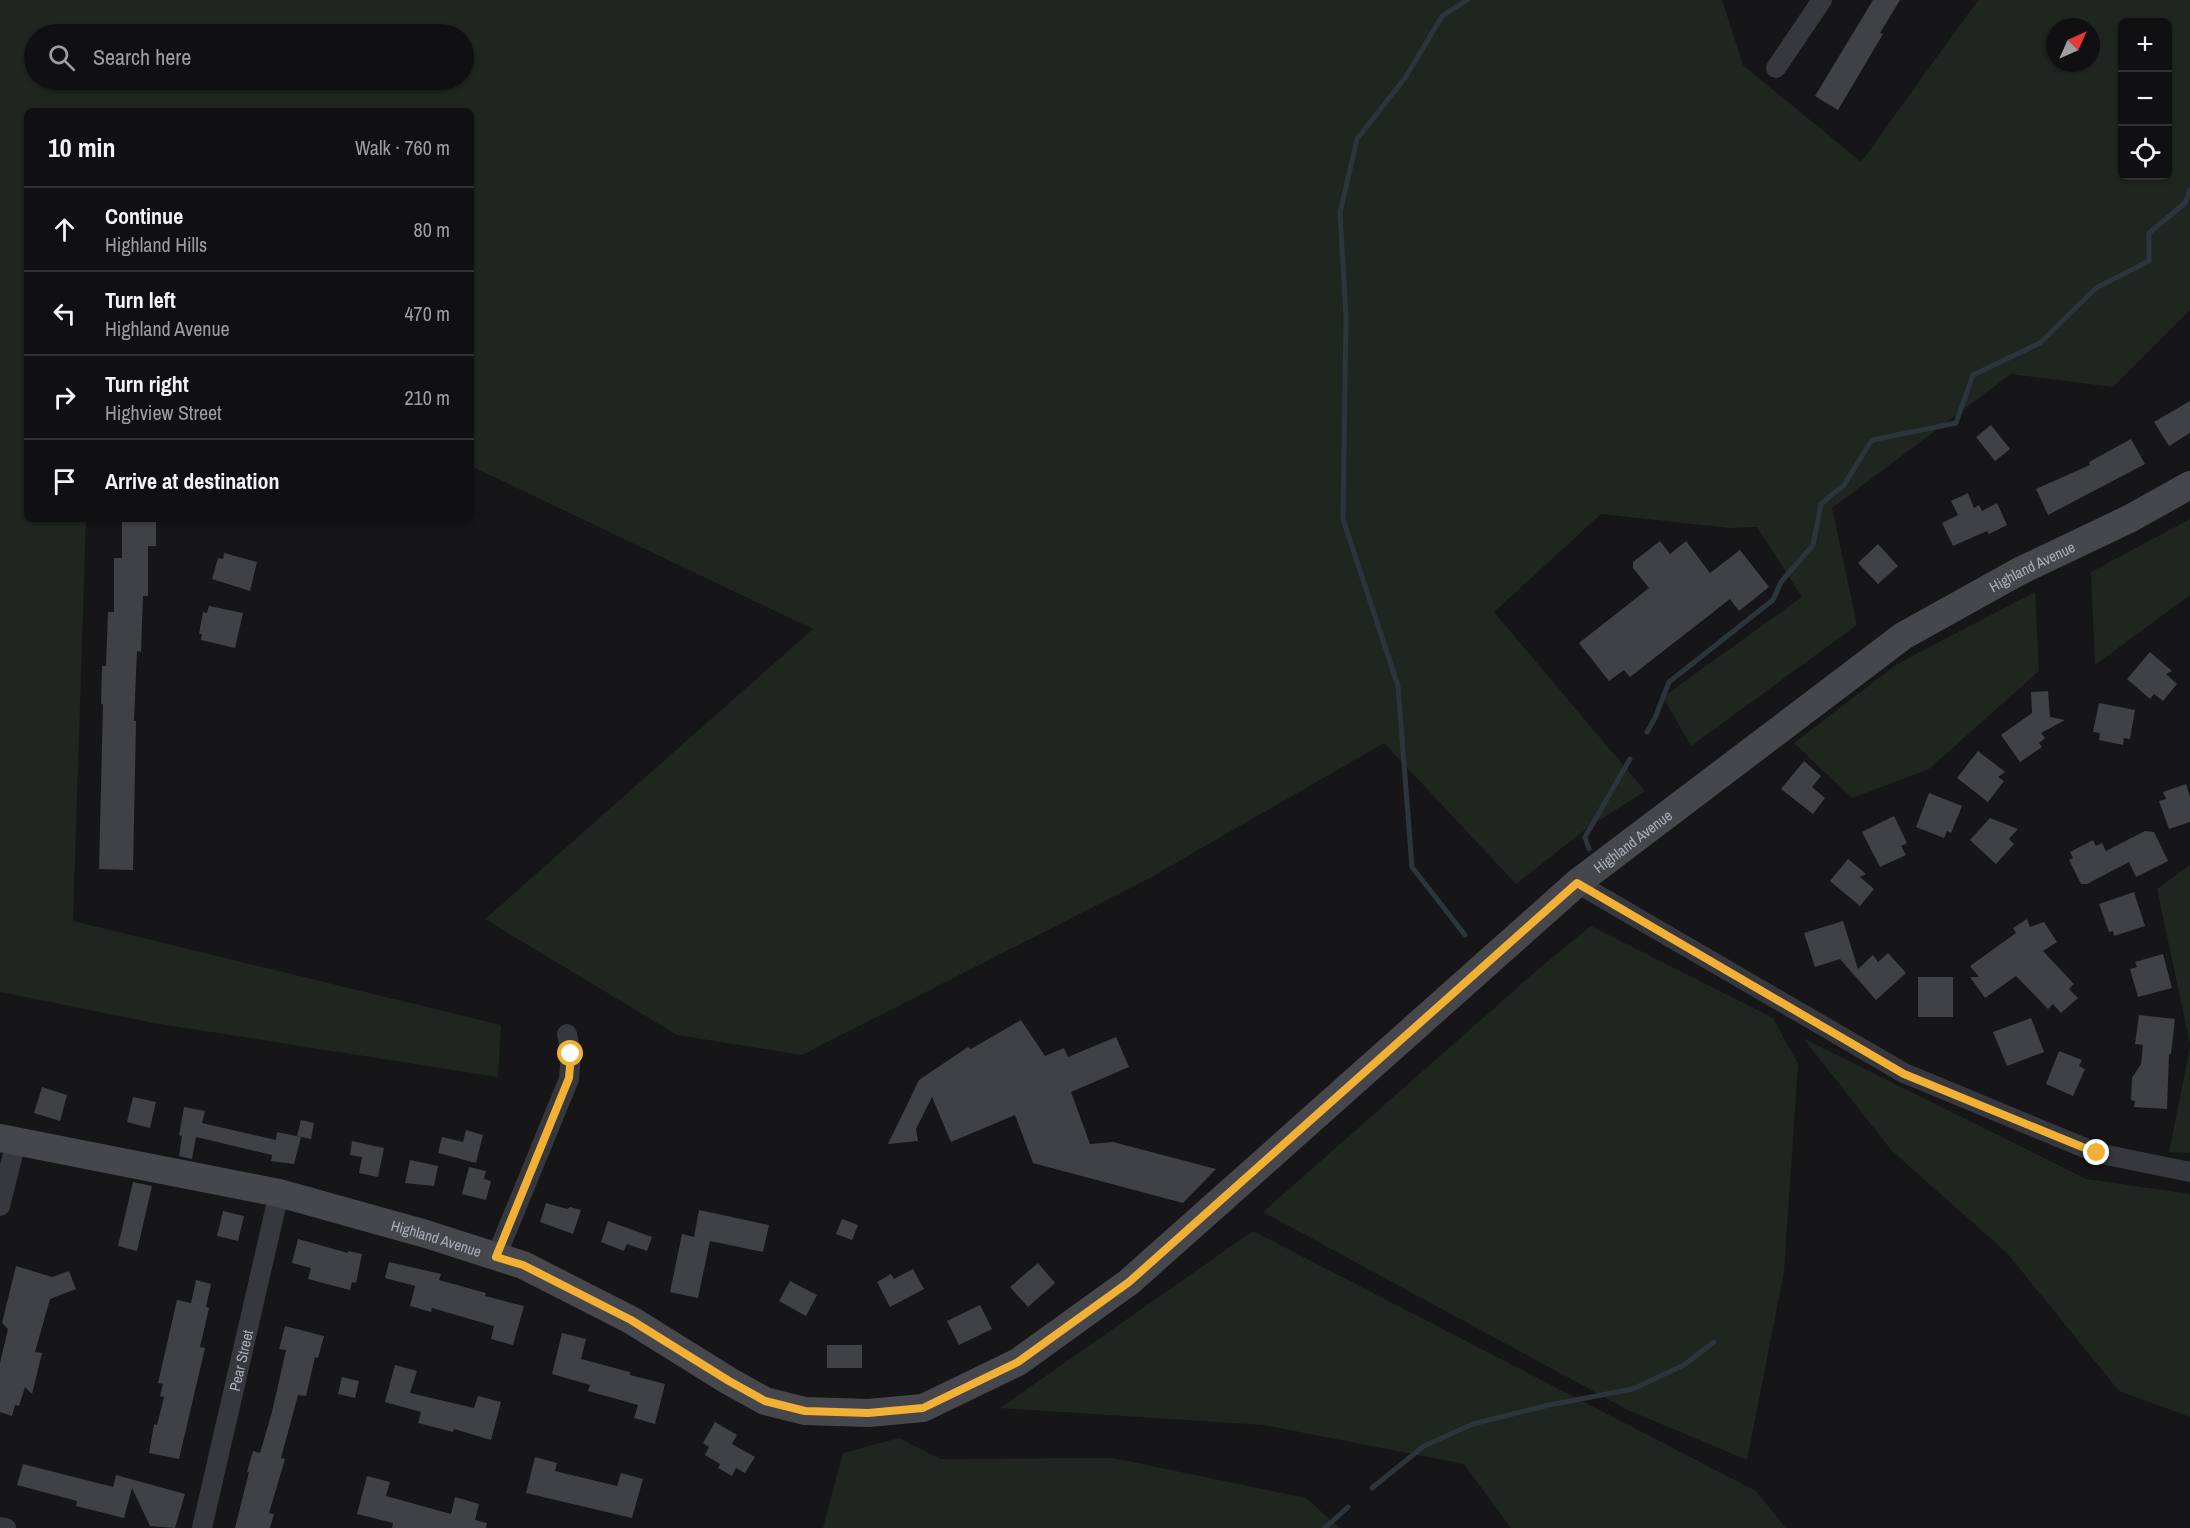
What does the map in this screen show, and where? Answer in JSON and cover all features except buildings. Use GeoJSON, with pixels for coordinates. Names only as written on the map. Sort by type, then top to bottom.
{"type":"FeatureCollection","features":[{"type":"Feature","properties":{"kind":"main road","name":"Highland Avenue"},"geometry":{"type":"LineString","coordinates":[[8,1140],[279,1193],[426,1234],[523,1265],[631,1320],[765,1401],[805,1411],[857,1413],[923,1408],[1018,1362],[1129,1282],[1577,883],[1904,636],[2018,572],[2122,522],[2190,485]]}},
{"type":"Feature","properties":{"kind":"street"},"geometry":{"type":"LineString","coordinates":[[1776,68],[1822,0]]}},
{"type":"Feature","properties":{"kind":"street"},"geometry":{"type":"LineString","coordinates":[[1577,883],[1904,1074],[2097,1153],[2190,1172]]}},
{"type":"Feature","properties":{"kind":"street"},"geometry":{"type":"LineString","coordinates":[[496,1257],[569,1078],[571,1054],[567,1034]]}},
{"type":"Feature","properties":{"kind":"street"},"geometry":{"type":"LineString","coordinates":[[0,1206],[8,1140]]}},
{"type":"Feature","properties":{"kind":"street","name":"Pear Street"},"geometry":{"type":"LineString","coordinates":[[202,1528],[279,1193]]}},
{"type":"Feature","properties":{"kind":"street"},"geometry":{"type":"LineString","coordinates":[[0,1527],[6,1528]]}},
{"type":"Feature","properties":{"kind":"shaded area"},"geometry":{"type":"Polygon","coordinates":[[[0,0],[1722,0],[1743,65],[1861,162],[1978,0],[2190,0],[2190,310],[2113,387],[2011,374],[1832,508],[1857,625],[1691,746],[1663,697],[1802,597],[1757,527],[1730,528],[1601,514],[1494,612],[1645,791],[1586,829],[1516,884],[1384,743],[1148,879],[802,1055],[677,1035],[485,919],[813,629],[474,467],[474,108],[24,108],[24,522],[86,522],[73,921],[501,1025],[498,1077],[154,1023],[0,992],[0,0]]]}},
{"type":"Feature","properties":{"kind":"shaded area"},"geometry":{"type":"Polygon","coordinates":[[[2190,519],[2190,595],[2095,665],[2091,572],[2190,519]]]}},
{"type":"Feature","properties":{"kind":"shaded area"},"geometry":{"type":"Polygon","coordinates":[[[2035,592],[2039,671],[1929,769],[1852,798],[1794,743],[1897,664],[2035,592]]]}},
{"type":"Feature","properties":{"kind":"shaded area"},"geometry":{"type":"Polygon","coordinates":[[[2190,865],[2190,1044],[2157,889],[2190,865]]]}},
{"type":"Feature","properties":{"kind":"shaded area"},"geometry":{"type":"Polygon","coordinates":[[[1591,926],[1773,1018],[1798,1064],[1784,1272],[1747,1460],[1628,1410],[1263,1212],[1542,966],[1591,926]]]}},
{"type":"Feature","properties":{"kind":"shaded area"},"geometry":{"type":"Polygon","coordinates":[[[1803,1038],[2086,1179],[2190,1194],[2190,1417],[2119,1391],[2007,1253],[1892,1151],[1803,1038]]]}},
{"type":"Feature","properties":{"kind":"shaded area"},"geometry":{"type":"Polygon","coordinates":[[[2190,1047],[2190,1153],[2169,1152],[2190,1047]]]}},
{"type":"Feature","properties":{"kind":"shaded area"},"geometry":{"type":"Polygon","coordinates":[[[1253,1231],[1756,1491],[1786,1528],[1511,1528],[1464,1464],[1263,1425],[1000,1408],[1253,1231]]]}},
{"type":"Feature","properties":{"kind":"shaded area"},"geometry":{"type":"Polygon","coordinates":[[[899,1438],[940,1459],[1113,1458],[1306,1498],[1340,1528],[823,1528],[843,1453],[899,1438]]]}},
{"type":"Feature","properties":{"kind":"waterway"},"geometry":{"type":"LineString","coordinates":[[1465,935],[1412,867],[1398,686],[1343,519],[1346,317],[1340,213],[1357,139],[1405,78],[1442,16],[1467,0]]}},
{"type":"Feature","properties":{"kind":"waterway"},"geometry":{"type":"LineString","coordinates":[[1647,732],[1669,682],[1773,600],[1781,582],[1813,545],[1821,504],[1844,485],[1872,440],[1956,423],[1973,375],[2040,343],[2096,288],[2149,261],[2149,233],[2185,203],[2190,190]]}},
{"type":"Feature","properties":{"kind":"waterway"},"geometry":{"type":"LineString","coordinates":[[1589,849],[1585,837],[1630,759]]}},
{"type":"Feature","properties":{"kind":"waterway"},"geometry":{"type":"LineString","coordinates":[[1372,1488],[1424,1446],[1473,1424],[1549,1405],[1633,1389],[1684,1365],[1714,1342]]}},
{"type":"Feature","properties":{"kind":"waterway"},"geometry":{"type":"LineString","coordinates":[[1325,1528],[1348,1507]]}},
{"type":"Feature","properties":{"kind":"route"},"geometry":{"type":"LineString","coordinates":[[571,1054],[569,1078],[496,1257],[523,1265],[631,1320],[765,1401],[805,1411],[868,1413],[923,1408],[1018,1362],[1129,1282],[1577,883],[1904,1074],[2097,1153]]}}]}
